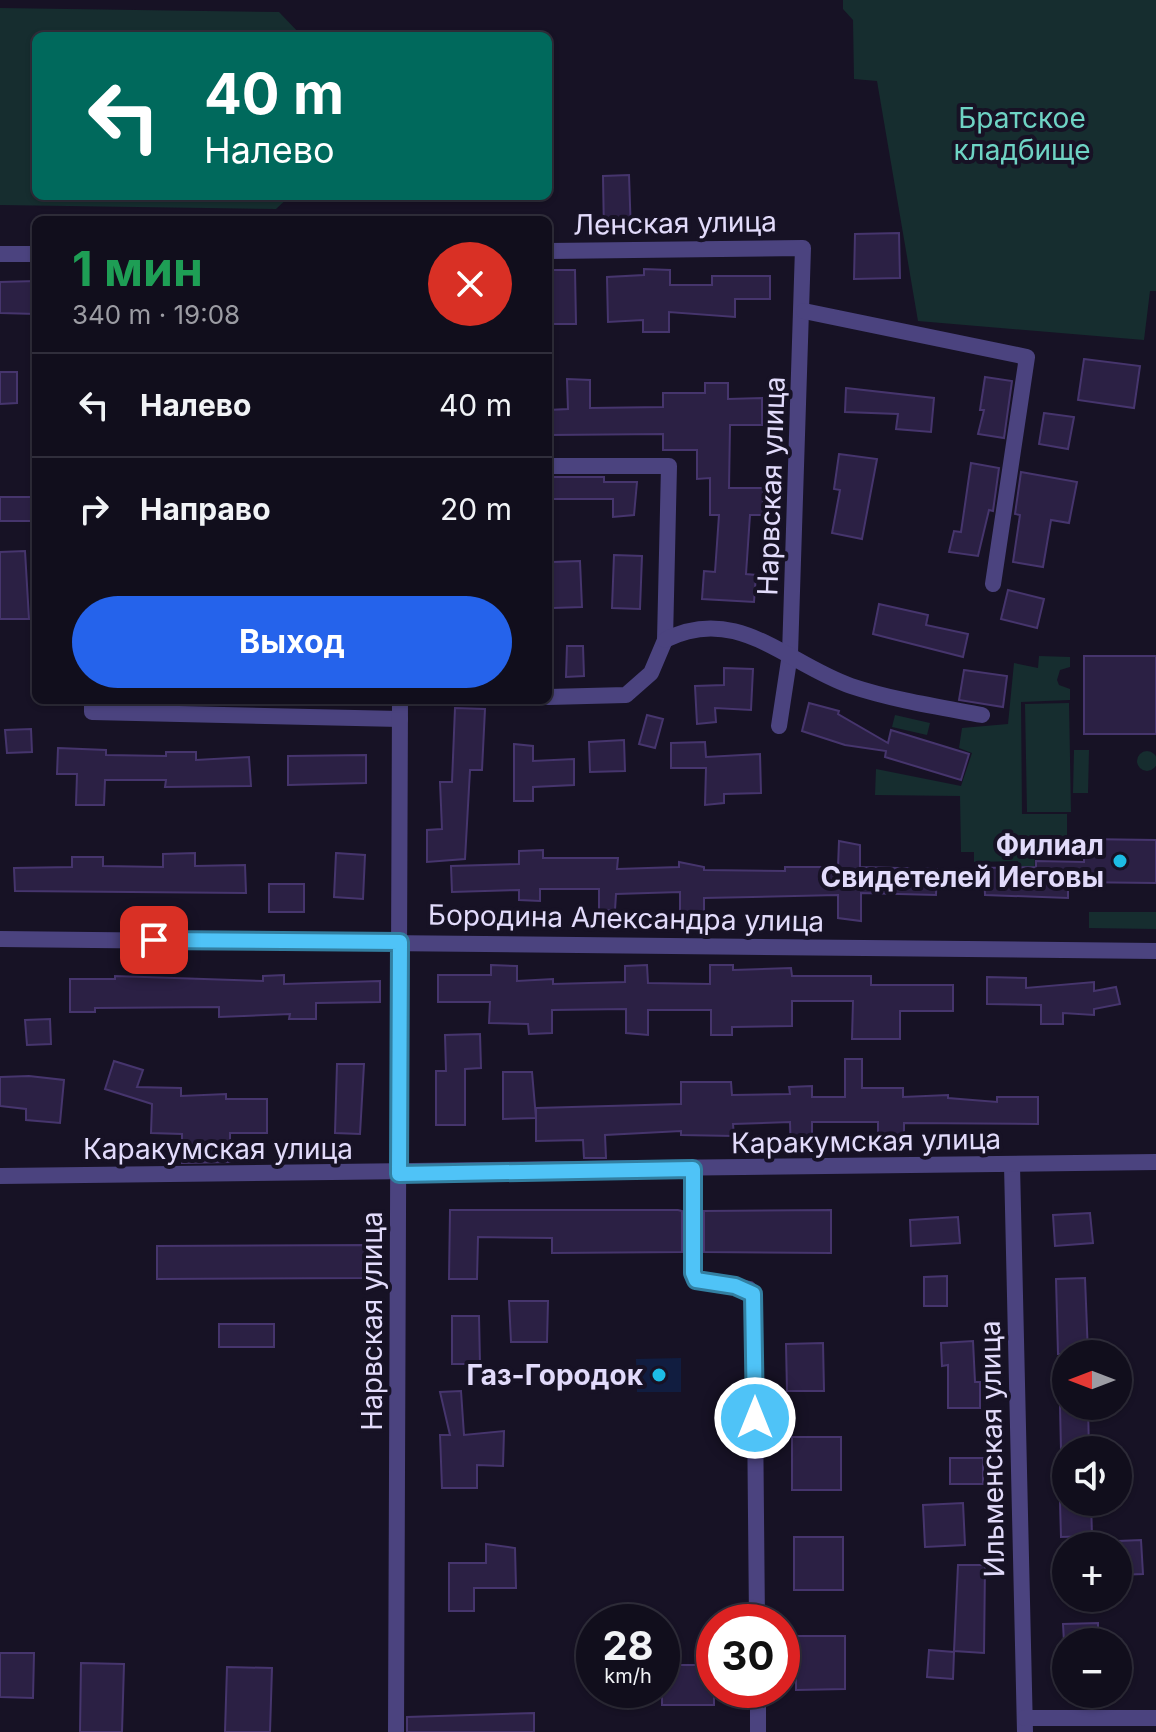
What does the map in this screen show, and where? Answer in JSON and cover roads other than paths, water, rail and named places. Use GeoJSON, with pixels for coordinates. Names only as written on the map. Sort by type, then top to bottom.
{"type":"FeatureCollection","features":[{"type":"Feature","properties":{"kind":"street","name":"Ленская улица"},"geometry":{"type":"LineString","coordinates":[[552,251],[803,248]]}},
{"type":"Feature","properties":{"kind":"street","name":"Нарвская улица"},"geometry":{"type":"LineString","coordinates":[[779,726],[790,654],[804,311],[803,248]]}},
{"type":"Feature","properties":{"kind":"street"},"geometry":{"type":"LineString","coordinates":[[0,254],[32,254]]}},
{"type":"Feature","properties":{"kind":"street"},"geometry":{"type":"LineString","coordinates":[[804,311],[1027,357],[993,584]]}},
{"type":"Feature","properties":{"kind":"street"},"geometry":{"type":"LineString","coordinates":[[552,466],[669,466],[665,640],[651,673],[626,695],[552,697]]}},
{"type":"Feature","properties":{"kind":"street"},"geometry":{"type":"LineString","coordinates":[[665,640],[689,628],[708,628],[767,640],[836,681],[865,691],[982,715]]}},
{"type":"Feature","properties":{"kind":"street"},"geometry":{"type":"LineString","coordinates":[[92,704],[92,712],[400,719]]}},
{"type":"Feature","properties":{"kind":"street","name":"Нарвская улица"},"geometry":{"type":"LineString","coordinates":[[396,1732],[400,704]]}},
{"type":"Feature","properties":{"kind":"street","name":"Бородина Александра улица"},"geometry":{"type":"LineString","coordinates":[[0,939],[1156,951]]}},
{"type":"Feature","properties":{"kind":"street","name":"Каракумская улица"},"geometry":{"type":"LineString","coordinates":[[0,1176],[399,1174],[1156,1162]]}},
{"type":"Feature","properties":{"kind":"street","name":"Ильменская улица"},"geometry":{"type":"LineString","coordinates":[[1012,1165],[1025,1725]]}},
{"type":"Feature","properties":{"kind":"street"},"geometry":{"type":"LineString","coordinates":[[693,1169],[693,1273],[696,1280],[749,1289],[754,1302],[757,1604]]}},
{"type":"Feature","properties":{"kind":"street"},"geometry":{"type":"LineString","coordinates":[[758,1708],[758,1732]]}},
{"type":"Feature","properties":{"kind":"street"},"geometry":{"type":"LineString","coordinates":[[1025,1725],[1156,1718]]}},
{"type":"Feature","properties":{"kind":"water","name":"Газ-Городок"},"geometry":{"type":"Polygon","coordinates":[[[681,1358],[681,1392],[637,1392],[636,1359],[681,1358]]]}},
{"type":"Feature","properties":{"kind":"place","name":"Филиал Свидетелей Иеговы"},"geometry":{"type":"Point","coordinates":[1120,861]}},
{"type":"Feature","properties":{"kind":"place","name":"Газ-Городок"},"geometry":{"type":"Point","coordinates":[659,1375]}},
{"type":"Feature","properties":{"kind":"park label","name":"Братское кладбище"},"geometry":{"type":"Point","coordinates":[1022,134]}}]}
